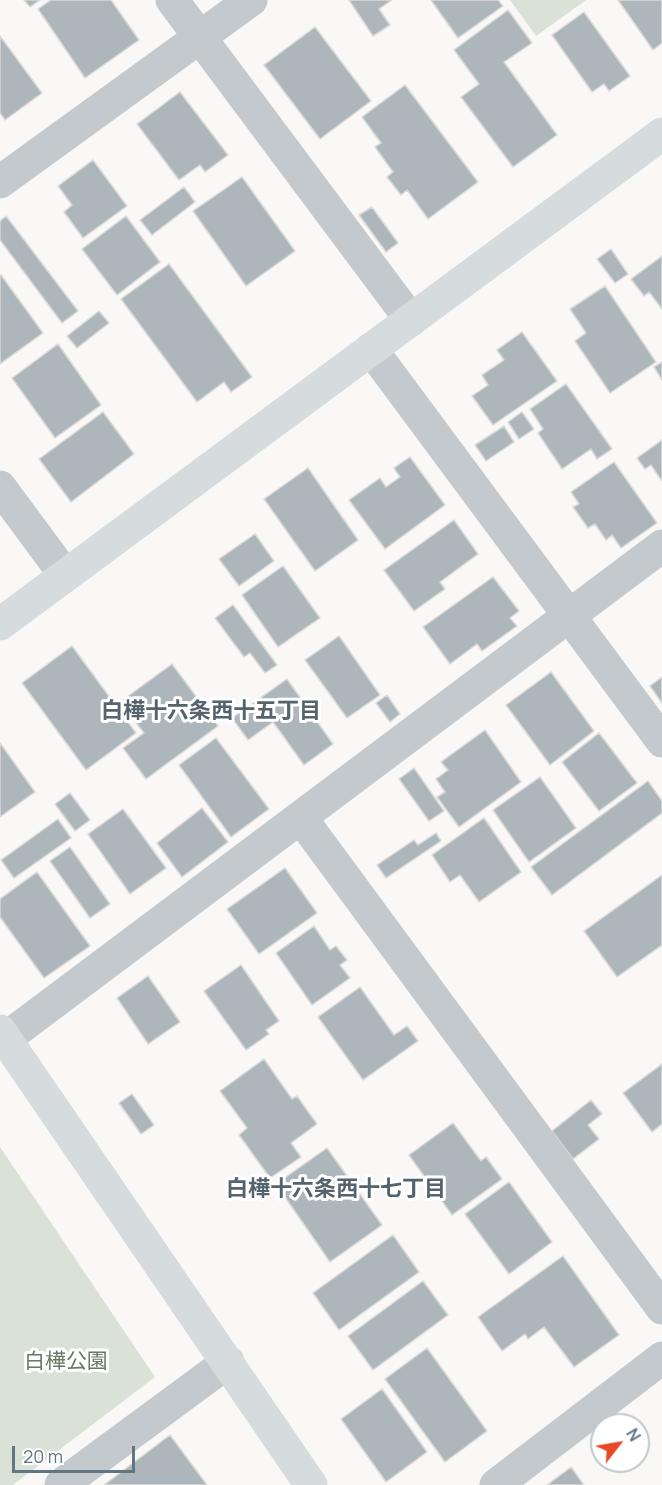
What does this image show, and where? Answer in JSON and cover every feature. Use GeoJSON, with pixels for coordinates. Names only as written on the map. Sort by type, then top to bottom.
{"type":"FeatureCollection","features":[{"type":"Feature","properties":{"kind":"street"},"geometry":{"type":"LineString","coordinates":[[172,0],[411,320]]}},
{"type":"Feature","properties":{"kind":"street"},"geometry":{"type":"LineString","coordinates":[[0,182],[251,0]]}},
{"type":"Feature","properties":{"kind":"street"},"geometry":{"type":"LineString","coordinates":[[0,624],[662,134]]}},
{"type":"Feature","properties":{"kind":"street"},"geometry":{"type":"LineString","coordinates":[[371,349],[662,741]]}},
{"type":"Feature","properties":{"kind":"street"},"geometry":{"type":"LineString","coordinates":[[0,487],[65,575]]}},
{"type":"Feature","properties":{"kind":"street"},"geometry":{"type":"LineString","coordinates":[[311,1485],[3,1035],[301,818],[568,614],[662,546]]}},
{"type":"Feature","properties":{"kind":"street"},"geometry":{"type":"LineString","coordinates":[[301,818],[662,1308]]}},
{"type":"Feature","properties":{"kind":"street"},"geometry":{"type":"LineString","coordinates":[[496,1485],[662,1358]]}},
{"type":"Feature","properties":{"kind":"street"},"geometry":{"type":"LineString","coordinates":[[61,1485],[228,1362]]}},
{"type":"Feature","properties":{"kind":"green space"},"geometry":{"type":"Polygon","coordinates":[[[510,0],[586,0],[536,36],[510,0]]]}},
{"type":"Feature","properties":{"kind":"green space","name":"白樺公園"},"geometry":{"type":"Polygon","coordinates":[[[0,1147],[155,1377],[13,1485],[0,1485],[0,1147]]]}},
{"type":"Feature","properties":{"kind":"building"},"geometry":{"type":"Polygon","coordinates":[[[24,0],[40,0],[30,7],[24,0]]]}},
{"type":"Feature","properties":{"kind":"building"},"geometry":{"type":"Polygon","coordinates":[[[51,0],[111,0],[139,40],[85,78],[38,9],[51,0]]]}},
{"type":"Feature","properties":{"kind":"building"},"geometry":{"type":"Polygon","coordinates":[[[349,0],[392,0],[379,9],[390,25],[373,36],[349,0]]]}},
{"type":"Feature","properties":{"kind":"building"},"geometry":{"type":"Polygon","coordinates":[[[431,0],[498,0],[503,6],[458,38],[431,0]]]}},
{"type":"Feature","properties":{"kind":"building"},"geometry":{"type":"Polygon","coordinates":[[[618,0],[662,0],[662,43],[653,50],[618,0]]]}},
{"type":"Feature","properties":{"kind":"building"},"geometry":{"type":"Polygon","coordinates":[[[508,10],[532,43],[504,62],[557,135],[513,167],[461,97],[479,84],[454,50],[508,10]]]}},
{"type":"Feature","properties":{"kind":"building"},"geometry":{"type":"Polygon","coordinates":[[[584,12],[630,76],[609,91],[604,84],[592,92],[552,35],[584,12]]]}},
{"type":"Feature","properties":{"kind":"building"},"geometry":{"type":"Polygon","coordinates":[[[315,27],[371,101],[320,139],[264,65],[315,27]]]}},
{"type":"Feature","properties":{"kind":"building"},"geometry":{"type":"Polygon","coordinates":[[[0,36],[42,93],[5,120],[0,113],[0,36]]]}},
{"type":"Feature","properties":{"kind":"building"},"geometry":{"type":"Polygon","coordinates":[[[405,85],[478,182],[428,219],[407,190],[401,195],[387,177],[393,172],[375,147],[381,143],[362,117],[405,85]]]}},
{"type":"Feature","properties":{"kind":"building"},"geometry":{"type":"Polygon","coordinates":[[[180,92],[228,155],[205,172],[200,165],[179,180],[137,124],[180,92]]]}},
{"type":"Feature","properties":{"kind":"building"},"geometry":{"type":"Polygon","coordinates":[[[93,160],[127,206],[83,238],[64,212],[72,205],[58,186],[93,160]]]}},
{"type":"Feature","properties":{"kind":"building"},"geometry":{"type":"Polygon","coordinates":[[[242,177],[295,251],[246,286],[193,211],[242,177]]]}},
{"type":"Feature","properties":{"kind":"building"},"geometry":{"type":"Polygon","coordinates":[[[184,187],[195,202],[152,235],[140,220],[184,187]]]}},
{"type":"Feature","properties":{"kind":"building"},"geometry":{"type":"Polygon","coordinates":[[[372,207],[398,243],[386,252],[359,215],[372,207]]]}},
{"type":"Feature","properties":{"kind":"building"},"geometry":{"type":"Polygon","coordinates":[[[6,216],[78,311],[62,323],[0,240],[0,221],[6,216]]]}},
{"type":"Feature","properties":{"kind":"building"},"geometry":{"type":"Polygon","coordinates":[[[126,216],[160,262],[117,295],[82,249],[126,216]]]}},
{"type":"Feature","properties":{"kind":"building"},"geometry":{"type":"Polygon","coordinates":[[[611,249],[628,274],[615,283],[597,259],[611,249]]]}},
{"type":"Feature","properties":{"kind":"building"},"geometry":{"type":"Polygon","coordinates":[[[662,256],[662,309],[649,292],[644,296],[631,279],[662,256]]]}},
{"type":"Feature","properties":{"kind":"building"},"geometry":{"type":"Polygon","coordinates":[[[169,264],[252,377],[231,392],[224,382],[197,402],[121,299],[169,264]]]}},
{"type":"Feature","properties":{"kind":"building"},"geometry":{"type":"Polygon","coordinates":[[[0,276],[43,333],[0,364],[0,276]]]}},
{"type":"Feature","properties":{"kind":"building"},"geometry":{"type":"Polygon","coordinates":[[[605,286],[656,362],[610,393],[575,341],[586,333],[570,309],[605,286]]]}},
{"type":"Feature","properties":{"kind":"building"},"geometry":{"type":"Polygon","coordinates":[[[99,311],[109,323],[77,348],[67,336],[99,311]]]}},
{"type":"Feature","properties":{"kind":"building"},"geometry":{"type":"Polygon","coordinates":[[[522,332],[557,381],[493,425],[472,396],[488,385],[482,375],[504,360],[497,350],[522,332]]]}},
{"type":"Feature","properties":{"kind":"building"},"geometry":{"type":"Polygon","coordinates":[[[58,344],[101,405],[55,438],[12,378],[58,344]]]}},
{"type":"Feature","properties":{"kind":"building"},"geometry":{"type":"Polygon","coordinates":[[[662,362],[662,380],[654,367],[662,362]]]}},
{"type":"Feature","properties":{"kind":"building"},"geometry":{"type":"Polygon","coordinates":[[[566,384],[612,449],[597,459],[591,449],[562,469],[538,433],[543,429],[530,409],[566,384]]]}},
{"type":"Feature","properties":{"kind":"building"},"geometry":{"type":"Polygon","coordinates":[[[103,412],[134,454],[71,502],[39,459],[103,412]]]}},
{"type":"Feature","properties":{"kind":"building"},"geometry":{"type":"Polygon","coordinates":[[[522,412],[534,429],[519,439],[508,422],[522,412]]]}},
{"type":"Feature","properties":{"kind":"building"},"geometry":{"type":"Polygon","coordinates":[[[504,426],[514,442],[486,461],[475,445],[504,426]]]}},
{"type":"Feature","properties":{"kind":"building"},"geometry":{"type":"Polygon","coordinates":[[[662,440],[662,481],[651,465],[645,469],[637,458],[662,440]]]}},
{"type":"Feature","properties":{"kind":"building"},"geometry":{"type":"Polygon","coordinates":[[[410,457],[445,505],[385,549],[349,500],[380,478],[386,487],[400,477],[394,468],[410,457]]]}},
{"type":"Feature","properties":{"kind":"building"},"geometry":{"type":"Polygon","coordinates":[[[614,462],[657,523],[621,548],[612,535],[606,540],[595,524],[588,528],[573,507],[579,504],[571,492],[614,462]]]}},
{"type":"Feature","properties":{"kind":"building"},"geometry":{"type":"Polygon","coordinates":[[[308,468],[358,540],[315,571],[264,499],[308,468]]]}},
{"type":"Feature","properties":{"kind":"building"},"geometry":{"type":"Polygon","coordinates":[[[454,520],[478,554],[440,582],[445,589],[414,611],[384,570],[454,520]]]}},
{"type":"Feature","properties":{"kind":"building"},"geometry":{"type":"Polygon","coordinates":[[[255,534],[274,561],[239,586],[219,559],[255,534]]]}},
{"type":"Feature","properties":{"kind":"building"},"geometry":{"type":"Polygon","coordinates":[[[283,566],[320,618],[278,647],[242,595],[283,566]]]}},
{"type":"Feature","properties":{"kind":"building"},"geometry":{"type":"Polygon","coordinates":[[[493,577],[519,611],[510,618],[517,626],[482,651],[477,644],[450,664],[423,627],[493,577]]]}},
{"type":"Feature","properties":{"kind":"building"},"geometry":{"type":"Polygon","coordinates":[[[233,605],[277,665],[265,673],[250,653],[244,657],[215,618],[233,605]]]}},
{"type":"Feature","properties":{"kind":"building"},"geometry":{"type":"Polygon","coordinates":[[[339,636],[380,695],[347,718],[305,660],[339,636]]]}},
{"type":"Feature","properties":{"kind":"building"},"geometry":{"type":"Polygon","coordinates":[[[72,646],[136,733],[86,770],[22,683],[72,646]]]}},
{"type":"Feature","properties":{"kind":"building"},"geometry":{"type":"Polygon","coordinates":[[[172,664],[218,726],[146,779],[123,748],[144,733],[120,702],[172,664]]]}},
{"type":"Feature","properties":{"kind":"building"},"geometry":{"type":"Polygon","coordinates":[[[551,672],[594,731],[550,765],[506,705],[551,672]]]}},
{"type":"Feature","properties":{"kind":"building"},"geometry":{"type":"Polygon","coordinates":[[[662,677],[662,703],[650,686],[662,677]]]}},
{"type":"Feature","properties":{"kind":"building"},"geometry":{"type":"Polygon","coordinates":[[[287,679],[333,744],[304,765],[273,722],[248,740],[232,718],[287,679]]]}},
{"type":"Feature","properties":{"kind":"building"},"geometry":{"type":"Polygon","coordinates":[[[387,695],[400,714],[390,722],[376,703],[387,695]]]}},
{"type":"Feature","properties":{"kind":"building"},"geometry":{"type":"Polygon","coordinates":[[[485,730],[521,782],[459,827],[437,797],[445,792],[436,779],[448,770],[441,762],[485,730]]]}},
{"type":"Feature","properties":{"kind":"building"},"geometry":{"type":"Polygon","coordinates":[[[599,733],[637,783],[599,811],[562,762],[599,733]]]}},
{"type":"Feature","properties":{"kind":"building"},"geometry":{"type":"Polygon","coordinates":[[[216,738],[269,809],[231,837],[179,765],[216,738]]]}},
{"type":"Feature","properties":{"kind":"building"},"geometry":{"type":"Polygon","coordinates":[[[0,743],[35,792],[0,817],[0,743]]]}},
{"type":"Feature","properties":{"kind":"building"},"geometry":{"type":"Polygon","coordinates":[[[414,768],[444,811],[429,821],[399,779],[414,768]]]}},
{"type":"Feature","properties":{"kind":"building"},"geometry":{"type":"Polygon","coordinates":[[[540,777],[576,828],[529,862],[493,810],[540,777]]]}},
{"type":"Feature","properties":{"kind":"building"},"geometry":{"type":"Polygon","coordinates":[[[648,781],[662,801],[662,813],[552,895],[531,867],[648,781]]]}},
{"type":"Feature","properties":{"kind":"building"},"geometry":{"type":"Polygon","coordinates":[[[70,793],[90,820],[75,831],[55,804],[70,793]]]}},
{"type":"Feature","properties":{"kind":"building"},"geometry":{"type":"Polygon","coordinates":[[[202,808],[228,842],[182,877],[157,843],[202,808]]]}},
{"type":"Feature","properties":{"kind":"building"},"geometry":{"type":"Polygon","coordinates":[[[123,809],[166,868],[130,894],[88,834],[123,809]]]}},
{"type":"Feature","properties":{"kind":"building"},"geometry":{"type":"Polygon","coordinates":[[[484,818],[521,872],[479,902],[460,875],[450,882],[432,855],[484,818]]]}},
{"type":"Feature","properties":{"kind":"building"},"geometry":{"type":"Polygon","coordinates":[[[58,819],[71,838],[14,878],[1,860],[58,819]]]}},
{"type":"Feature","properties":{"kind":"building"},"geometry":{"type":"Polygon","coordinates":[[[436,833],[441,841],[386,878],[377,865],[414,840],[418,845],[436,833]]]}},
{"type":"Feature","properties":{"kind":"building"},"geometry":{"type":"Polygon","coordinates":[[[70,847],[110,904],[90,918],[50,861],[70,847]]]}},
{"type":"Feature","properties":{"kind":"building"},"geometry":{"type":"Polygon","coordinates":[[[285,868],[317,913],[259,954],[227,909],[285,868]]]}},
{"type":"Feature","properties":{"kind":"building"},"geometry":{"type":"Polygon","coordinates":[[[37,872],[90,946],[44,978],[0,917],[0,899],[37,872]]]}},
{"type":"Feature","properties":{"kind":"building"},"geometry":{"type":"Polygon","coordinates":[[[662,875],[662,945],[617,977],[584,931],[662,875]]]}},
{"type":"Feature","properties":{"kind":"building"},"geometry":{"type":"Polygon","coordinates":[[[314,926],[330,950],[336,946],[347,960],[340,965],[350,978],[312,1005],[276,953],[314,926]]]}},
{"type":"Feature","properties":{"kind":"building"},"geometry":{"type":"Polygon","coordinates":[[[241,965],[279,1021],[266,1030],[269,1034],[246,1050],[204,991],[241,965]]]}},
{"type":"Feature","properties":{"kind":"building"},"geometry":{"type":"Polygon","coordinates":[[[148,976],[180,1022],[148,1044],[117,998],[148,976]]]}},
{"type":"Feature","properties":{"kind":"building"},"geometry":{"type":"Polygon","coordinates":[[[360,987],[394,1035],[407,1026],[418,1041],[363,1080],[318,1017],[360,987]]]}},
{"type":"Feature","properties":{"kind":"building"},"geometry":{"type":"Polygon","coordinates":[[[264,1059],[292,1099],[297,1096],[317,1124],[291,1143],[301,1157],[270,1178],[239,1135],[247,1128],[220,1091],[264,1059]]]}},
{"type":"Feature","properties":{"kind":"building"},"geometry":{"type":"Polygon","coordinates":[[[662,1064],[662,1124],[652,1132],[623,1093],[662,1064]]]}},
{"type":"Feature","properties":{"kind":"building"},"geometry":{"type":"Polygon","coordinates":[[[132,1094],[154,1125],[141,1134],[119,1103],[132,1094]]]}},
{"type":"Feature","properties":{"kind":"building"},"geometry":{"type":"Polygon","coordinates":[[[591,1100],[602,1114],[588,1125],[599,1139],[573,1159],[552,1131],[591,1100]]]}},
{"type":"Feature","properties":{"kind":"building"},"geometry":{"type":"Polygon","coordinates":[[[453,1123],[481,1161],[486,1157],[502,1179],[452,1215],[409,1155],[453,1123]]]}},
{"type":"Feature","properties":{"kind":"building"},"geometry":{"type":"Polygon","coordinates":[[[327,1148],[382,1225],[330,1262],[276,1184],[327,1148]]]}},
{"type":"Feature","properties":{"kind":"building"},"geometry":{"type":"Polygon","coordinates":[[[509,1182],[552,1242],[509,1274],[465,1214],[509,1182]]]}},
{"type":"Feature","properties":{"kind":"building"},"geometry":{"type":"Polygon","coordinates":[[[393,1235],[419,1272],[339,1330],[313,1293],[393,1235]]]}},
{"type":"Feature","properties":{"kind":"building"},"geometry":{"type":"Polygon","coordinates":[[[563,1256],[619,1335],[574,1367],[544,1327],[528,1339],[525,1334],[502,1351],[478,1317],[563,1256]]]}},
{"type":"Feature","properties":{"kind":"building"},"geometry":{"type":"Polygon","coordinates":[[[423,1281],[448,1315],[373,1370],[348,1336],[423,1281]]]}},
{"type":"Feature","properties":{"kind":"building"},"geometry":{"type":"Polygon","coordinates":[[[427,1348],[487,1431],[445,1462],[385,1379],[427,1348]]]}},
{"type":"Feature","properties":{"kind":"building"},"geometry":{"type":"Polygon","coordinates":[[[382,1389],[427,1452],[386,1482],[341,1419],[382,1389]]]}},
{"type":"Feature","properties":{"kind":"building"},"geometry":{"type":"Polygon","coordinates":[[[170,1435],[207,1485],[104,1485],[170,1435]]]}},
{"type":"Feature","properties":{"kind":"building"},"geometry":{"type":"Polygon","coordinates":[[[571,1467],[584,1485],[547,1485],[571,1467]]]}},
{"type":"Feature","properties":{"kind":"district","name":"白樺十六条西十五丁目"},"geometry":{"type":"Point","coordinates":[211,712]}},
{"type":"Feature","properties":{"kind":"district","name":"白樺十六条西十七丁目"},"geometry":{"type":"Point","coordinates":[336,1190]}}]}
